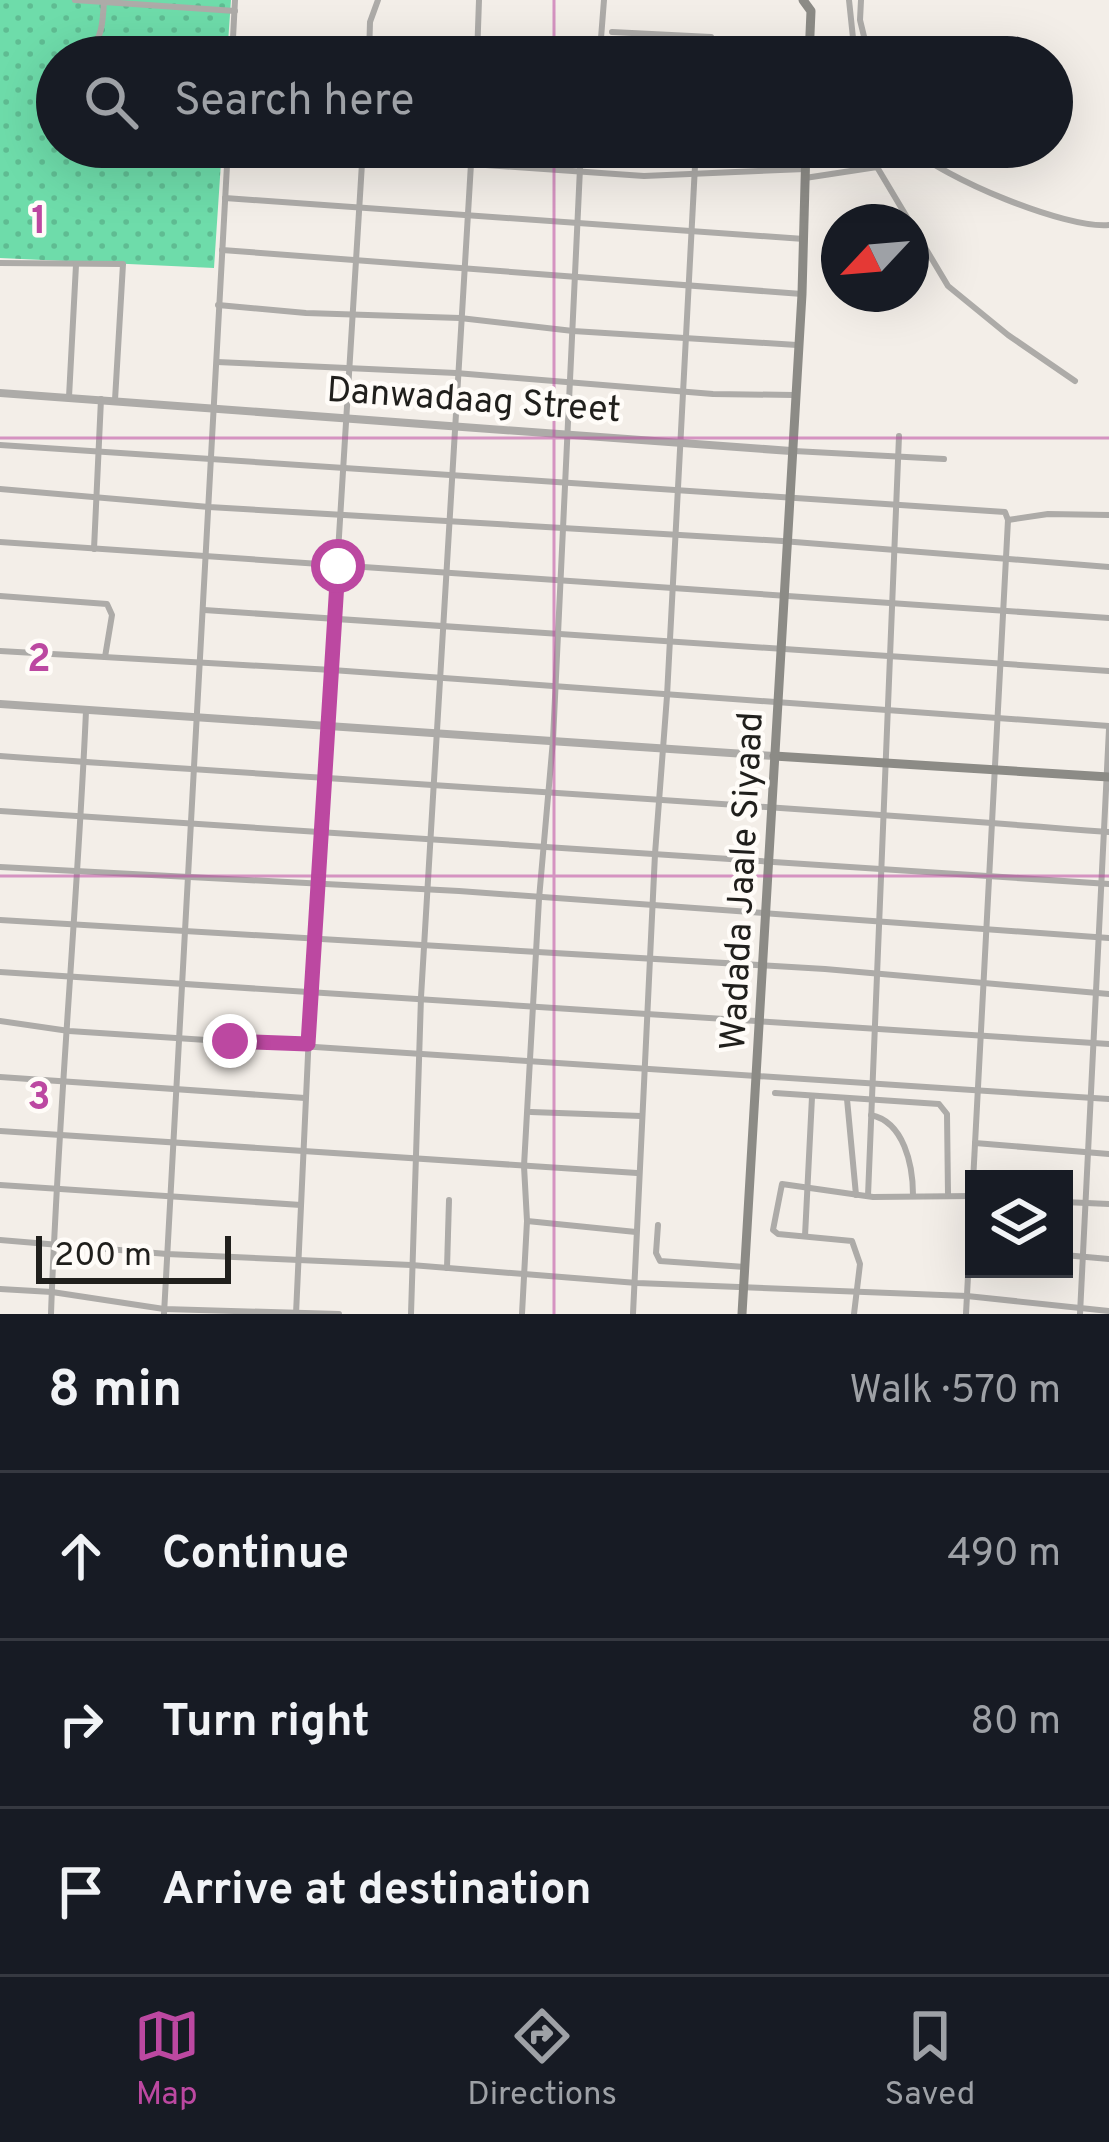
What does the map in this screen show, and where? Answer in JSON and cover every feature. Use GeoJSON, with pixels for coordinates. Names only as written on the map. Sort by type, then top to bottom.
{"type":"FeatureCollection","features":[{"type":"Feature","properties":{"kind":"main road"},"geometry":{"type":"LineString","coordinates":[[803,0],[811,11],[810,36]]}},
{"type":"Feature","properties":{"kind":"main road","name":"Wadada Jaale Siyaad"},"geometry":{"type":"LineString","coordinates":[[742,1314],[802,294],[805,168]]}},
{"type":"Feature","properties":{"kind":"main road"},"geometry":{"type":"LineString","coordinates":[[775,756],[1108,777]]}},
{"type":"Feature","properties":{"kind":"street"},"geometry":{"type":"LineString","coordinates":[[75,0],[235,11]]}},
{"type":"Feature","properties":{"kind":"street"},"geometry":{"type":"LineString","coordinates":[[233,36],[235,0]]}},
{"type":"Feature","properties":{"kind":"street"},"geometry":{"type":"LineString","coordinates":[[370,36],[377,0]]}},
{"type":"Feature","properties":{"kind":"street"},"geometry":{"type":"LineString","coordinates":[[478,0],[478,36]]}},
{"type":"Feature","properties":{"kind":"street"},"geometry":{"type":"LineString","coordinates":[[601,36],[604,0]]}},
{"type":"Feature","properties":{"kind":"street"},"geometry":{"type":"LineString","coordinates":[[849,0],[853,36]]}},
{"type":"Feature","properties":{"kind":"street"},"geometry":{"type":"LineString","coordinates":[[862,0],[864,36]]}},
{"type":"Feature","properties":{"kind":"street"},"geometry":{"type":"LineString","coordinates":[[99,36],[104,26],[104,1]]}},
{"type":"Feature","properties":{"kind":"street"},"geometry":{"type":"LineString","coordinates":[[612,32],[685,36]]}},
{"type":"Feature","properties":{"kind":"street"},"geometry":{"type":"LineString","coordinates":[[164,1311],[227,168]]}},
{"type":"Feature","properties":{"kind":"street"},"geometry":{"type":"LineString","coordinates":[[296,1312],[361,168]]}},
{"type":"Feature","properties":{"kind":"street"},"geometry":{"type":"LineString","coordinates":[[411,1314],[421,997],[472,168]]}},
{"type":"Feature","properties":{"kind":"street"},"geometry":{"type":"LineString","coordinates":[[521,168],[694,174],[856,168]]}},
{"type":"Feature","properties":{"kind":"street"},"geometry":{"type":"LineString","coordinates":[[522,1314],[527,1221],[524,1166],[553,740],[573,279],[583,168]]}},
{"type":"Feature","properties":{"kind":"street"},"geometry":{"type":"LineString","coordinates":[[633,1314],[694,168]]}},
{"type":"Feature","properties":{"kind":"street"},"geometry":{"type":"LineString","coordinates":[[878,168],[948,286],[1075,381]]}},
{"type":"Feature","properties":{"kind":"street"},"geometry":{"type":"LineString","coordinates":[[942,168],[998,195],[1086,224],[1109,225]]}},
{"type":"Feature","properties":{"kind":"street"},"geometry":{"type":"LineString","coordinates":[[225,198],[804,239]]}},
{"type":"Feature","properties":{"kind":"street"},"geometry":{"type":"LineString","coordinates":[[221,250],[802,294]]}},
{"type":"Feature","properties":{"kind":"street"},"geometry":{"type":"LineString","coordinates":[[0,263],[123,264],[116,400]]}},
{"type":"Feature","properties":{"kind":"street"},"geometry":{"type":"LineString","coordinates":[[69,397],[76,265]]}},
{"type":"Feature","properties":{"kind":"street"},"geometry":{"type":"LineString","coordinates":[[218,305],[353,316],[460,318],[573,331],[797,345]]}},
{"type":"Feature","properties":{"kind":"street"},"geometry":{"type":"LineString","coordinates":[[216,362],[794,395]]}},
{"type":"Feature","properties":{"kind":"street","name":"Danwadaag Street"},"geometry":{"type":"LineString","coordinates":[[0,393],[944,459]]}},
{"type":"Feature","properties":{"kind":"street"},"geometry":{"type":"LineString","coordinates":[[94,549],[101,399]]}},
{"type":"Feature","properties":{"kind":"street"},"geometry":{"type":"LineString","coordinates":[[868,1196],[899,436]]}},
{"type":"Feature","properties":{"kind":"street"},"geometry":{"type":"LineString","coordinates":[[0,445],[1006,512],[974,1170]]}},
{"type":"Feature","properties":{"kind":"street"},"geometry":{"type":"LineString","coordinates":[[0,489],[1109,567]]}},
{"type":"Feature","properties":{"kind":"street"},"geometry":{"type":"LineString","coordinates":[[1008,520],[1034,515],[1109,515]]}},
{"type":"Feature","properties":{"kind":"street"},"geometry":{"type":"LineString","coordinates":[[0,542],[1109,618]]}},
{"type":"Feature","properties":{"kind":"street"},"geometry":{"type":"LineString","coordinates":[[0,596],[107,604],[112,615],[105,657]]}},
{"type":"Feature","properties":{"kind":"street"},"geometry":{"type":"LineString","coordinates":[[204,610],[1109,671]]}},
{"type":"Feature","properties":{"kind":"street"},"geometry":{"type":"LineString","coordinates":[[0,651],[554,685],[1109,728],[1105,884],[1098,938],[1080,1312]]}},
{"type":"Feature","properties":{"kind":"street"},"geometry":{"type":"LineString","coordinates":[[0,704],[775,756]]}},
{"type":"Feature","properties":{"kind":"street"},"geometry":{"type":"LineString","coordinates":[[51,1314],[86,711]]}},
{"type":"Feature","properties":{"kind":"street"},"geometry":{"type":"LineString","coordinates":[[0,756],[1105,831]]}},
{"type":"Feature","properties":{"kind":"street"},"geometry":{"type":"LineString","coordinates":[[0,811],[1105,884]]}},
{"type":"Feature","properties":{"kind":"street"},"geometry":{"type":"LineString","coordinates":[[0,867],[429,889],[1109,938]]}},
{"type":"Feature","properties":{"kind":"street"},"geometry":{"type":"LineString","coordinates":[[0,920],[1109,994]]}},
{"type":"Feature","properties":{"kind":"street"},"geometry":{"type":"LineString","coordinates":[[0,972],[1109,1044]]}},
{"type":"Feature","properties":{"kind":"street"},"geometry":{"type":"LineString","coordinates":[[0,1021],[69,1031],[1109,1099]]}},
{"type":"Feature","properties":{"kind":"street"},"geometry":{"type":"LineString","coordinates":[[0,1078],[305,1098]]}},
{"type":"Feature","properties":{"kind":"street"},"geometry":{"type":"LineString","coordinates":[[775,1093],[939,1104],[944,1108],[948,1194]]}},
{"type":"Feature","properties":{"kind":"street"},"geometry":{"type":"LineString","coordinates":[[805,1236],[812,1097]]}},
{"type":"Feature","properties":{"kind":"street"},"geometry":{"type":"LineString","coordinates":[[847,1099],[856,1195]]}},
{"type":"Feature","properties":{"kind":"street"},"geometry":{"type":"LineString","coordinates":[[529,1112],[641,1116]]}},
{"type":"Feature","properties":{"kind":"street"},"geometry":{"type":"LineString","coordinates":[[871,1115],[890,1121],[900,1139],[910,1166],[913,1195]]}},
{"type":"Feature","properties":{"kind":"street"},"geometry":{"type":"LineString","coordinates":[[0,1131],[638,1173]]}},
{"type":"Feature","properties":{"kind":"street"},"geometry":{"type":"LineString","coordinates":[[975,1143],[1109,1154]]}},
{"type":"Feature","properties":{"kind":"street"},"geometry":{"type":"LineString","coordinates":[[0,1184],[302,1205]]}},
{"type":"Feature","properties":{"kind":"street"},"geometry":{"type":"LineString","coordinates":[[854,1314],[860,1264],[852,1240],[773,1230],[782,1184],[868,1196],[965,1195]]}},
{"type":"Feature","properties":{"kind":"street"},"geometry":{"type":"LineString","coordinates":[[447,1268],[449,1200]]}},
{"type":"Feature","properties":{"kind":"street"},"geometry":{"type":"LineString","coordinates":[[1073,1202],[1109,1204]]}},
{"type":"Feature","properties":{"kind":"street"},"geometry":{"type":"LineString","coordinates":[[527,1221],[636,1232]]}},
{"type":"Feature","properties":{"kind":"street"},"geometry":{"type":"LineString","coordinates":[[658,1225],[660,1261],[745,1267]]}},
{"type":"Feature","properties":{"kind":"street"},"geometry":{"type":"LineString","coordinates":[[0,1240],[637,1283],[967,1297],[1080,1312],[1109,1311]]}},
{"type":"Feature","properties":{"kind":"street"},"geometry":{"type":"LineString","coordinates":[[1073,1256],[1109,1259]]}},
{"type":"Feature","properties":{"kind":"street"},"geometry":{"type":"LineString","coordinates":[[966,1314],[969,1278]]}},
{"type":"Feature","properties":{"kind":"street"},"geometry":{"type":"LineString","coordinates":[[0,1289],[52,1292],[164,1311],[339,1314]]}},
{"type":"Feature","properties":{"kind":"green space"},"geometry":{"type":"Polygon","coordinates":[[[0,0],[231,0],[228,36],[36,36],[36,168],[221,168],[214,268],[0,258],[0,0]]]}},
{"type":"Feature","properties":{"kind":"route"},"geometry":{"type":"LineString","coordinates":[[230,1041],[308,1044],[338,566]]}}]}
